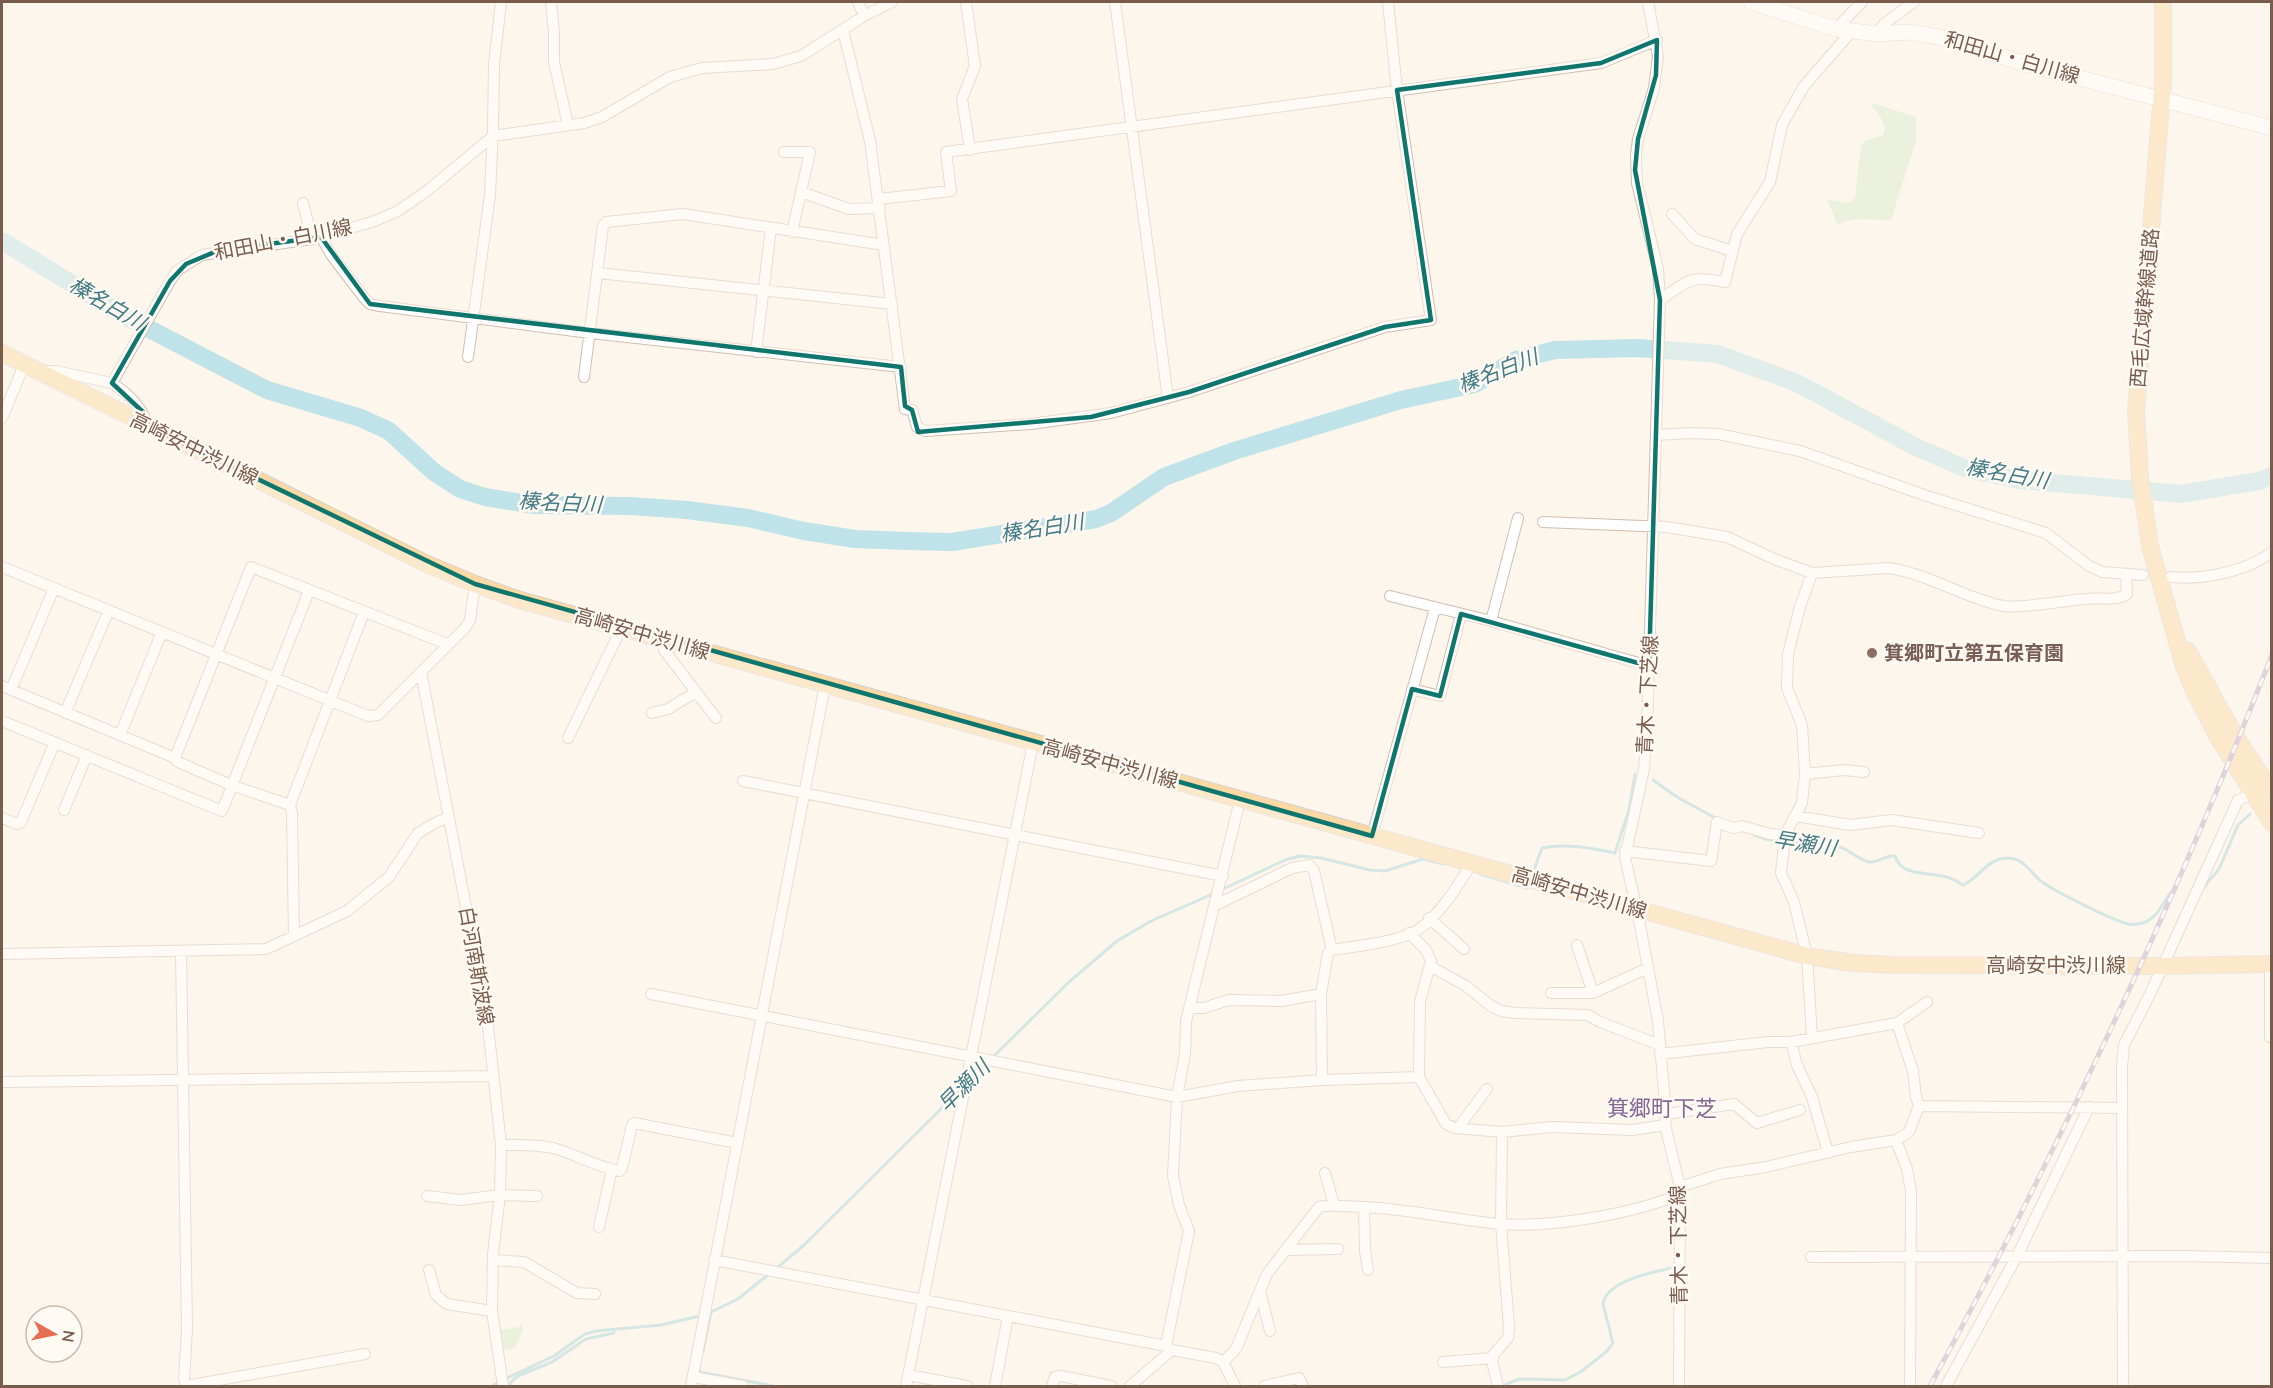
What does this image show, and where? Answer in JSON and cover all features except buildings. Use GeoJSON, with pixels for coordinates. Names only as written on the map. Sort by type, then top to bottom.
{"type":"FeatureCollection","features":[{"type":"Feature","properties":{"kind":"main road","name":"西毛広域幹線道路"},"geometry":{"type":"LineString","coordinates":[[2163,2],[2162,99],[2136,411],[2140,477],[2150,546],[2193,689],[2219,739],[2271,824]]}},
{"type":"Feature","properties":{"kind":"main road","name":"高崎安中渋川線"},"geometry":{"type":"LineString","coordinates":[[2,353],[425,563],[520,600],[1807,956],[1853,963],[1893,965],[2271,964]]}},
{"type":"Feature","properties":{"kind":"main road","name":"西毛広域幹線道路"},"geometry":{"type":"LineString","coordinates":[[2169,612],[2222,713],[2271,792]]}},
{"type":"Feature","properties":{"kind":"street"},"geometry":{"type":"LineString","coordinates":[[468,357],[489,195],[494,65],[501,2]]}},
{"type":"Feature","properties":{"kind":"street"},"geometry":{"type":"LineString","coordinates":[[551,2],[554,62],[568,125]]}},
{"type":"Feature","properties":{"kind":"street"},"geometry":{"type":"LineString","coordinates":[[858,2],[864,16]]}},
{"type":"Feature","properties":{"kind":"street"},"geometry":{"type":"LineString","coordinates":[[493,136],[584,123],[602,117],[670,77],[702,68],[773,64],[801,56],[864,16],[892,2]]}},
{"type":"Feature","properties":{"kind":"street"},"geometry":{"type":"LineString","coordinates":[[966,2],[975,66],[962,99],[970,150]]}},
{"type":"Feature","properties":{"kind":"street"},"geometry":{"type":"LineString","coordinates":[[1115,2],[1168,398]]}},
{"type":"Feature","properties":{"kind":"street"},"geometry":{"type":"LineString","coordinates":[[843,30],[870,141],[905,409],[912,410],[917,427],[926,431],[1032,424],[1091,417],[1168,398],[1385,327],[1431,320],[1397,90],[1388,2]]}},
{"type":"Feature","properties":{"kind":"street","name":"青木・下芝線"},"geometry":{"type":"LineString","coordinates":[[1648,2],[1657,40],[1658,56],[1656,75],[1638,139],[1635,170],[1658,269],[1660,300],[1657,430],[1644,770],[1625,851],[1648,968],[1660,1049],[1665,1120],[1680,1190],[1679,1386]]}},
{"type":"Feature","properties":{"kind":"street","name":"和田山・白川線"},"geometry":{"type":"LineString","coordinates":[[1751,2],[1843,31],[1926,34],[2029,66],[2271,128]]}},
{"type":"Feature","properties":{"kind":"street"},"geometry":{"type":"LineString","coordinates":[[1660,300],[1691,279],[1699,277],[1725,282],[1737,234],[1770,182],[1782,125],[1804,86],[1862,2]]}},
{"type":"Feature","properties":{"kind":"street"},"geometry":{"type":"LineString","coordinates":[[1877,34],[1884,24],[1914,2]]}},
{"type":"Feature","properties":{"kind":"street"},"geometry":{"type":"LineString","coordinates":[[801,192],[849,209],[951,191],[946,153],[1601,63],[1657,40]]}},
{"type":"Feature","properties":{"kind":"street","name":"和田山・白川線"},"geometry":{"type":"LineString","coordinates":[[112,383],[178,270],[202,255],[316,238],[372,222],[398,211],[427,191],[493,136]]}},
{"type":"Feature","properties":{"kind":"street"},"geometry":{"type":"LineString","coordinates":[[784,152],[810,152],[792,232]]}},
{"type":"Feature","properties":{"kind":"street"},"geometry":{"type":"LineString","coordinates":[[303,203],[316,238],[370,304],[590,333],[901,367]]}},
{"type":"Feature","properties":{"kind":"street"},"geometry":{"type":"LineString","coordinates":[[584,377],[603,226],[606,222],[674,213],[884,245]]}},
{"type":"Feature","properties":{"kind":"street"},"geometry":{"type":"LineString","coordinates":[[1672,214],[1695,239],[1732,251]]}},
{"type":"Feature","properties":{"kind":"street"},"geometry":{"type":"LineString","coordinates":[[756,352],[771,228]]}},
{"type":"Feature","properties":{"kind":"street"},"geometry":{"type":"LineString","coordinates":[[598,273],[892,304]]}},
{"type":"Feature","properties":{"kind":"street"},"geometry":{"type":"LineString","coordinates":[[2,418],[31,368],[112,383],[120,388],[144,413],[148,426]]}},
{"type":"Feature","properties":{"kind":"street"},"geometry":{"type":"LineString","coordinates":[[1657,430],[1718,434],[1800,451],[1927,496],[2046,533],[2088,566],[2102,572],[2143,575]]}},
{"type":"Feature","properties":{"kind":"street"},"geometry":{"type":"LineString","coordinates":[[1491,621],[1518,519]]}},
{"type":"Feature","properties":{"kind":"street"},"geometry":{"type":"LineString","coordinates":[[1543,522],[1654,526],[1727,537],[1774,559],[1812,573],[1901,570],[2006,606],[2089,598],[2120,598],[2127,594],[2126,575]]}},
{"type":"Feature","properties":{"kind":"street"},"geometry":{"type":"LineString","coordinates":[[2171,577],[2196,579],[2211,576],[2256,562],[2271,552]]}},
{"type":"Feature","properties":{"kind":"street"},"geometry":{"type":"LineString","coordinates":[[2,567],[368,716],[378,715],[465,628],[470,620],[475,584]]}},
{"type":"Feature","properties":{"kind":"street"},"geometry":{"type":"LineString","coordinates":[[175,758],[251,567],[447,644]]}},
{"type":"Feature","properties":{"kind":"street"},"geometry":{"type":"LineString","coordinates":[[1812,573],[1798,610],[1788,654],[1787,688],[1802,725],[1805,774],[1802,802],[1785,841],[1781,873],[1794,902],[1807,956],[1812,1038]]}},
{"type":"Feature","properties":{"kind":"street"},"geometry":{"type":"LineString","coordinates":[[54,588],[6,688],[175,758],[178,762],[231,785],[290,805]]}},
{"type":"Feature","properties":{"kind":"street"},"geometry":{"type":"LineString","coordinates":[[2,721],[222,811],[309,591]]}},
{"type":"Feature","properties":{"kind":"street"},"geometry":{"type":"LineString","coordinates":[[1390,596],[1491,621],[1649,666]]}},
{"type":"Feature","properties":{"kind":"street"},"geometry":{"type":"LineString","coordinates":[[1372,836],[1435,608]]}},
{"type":"Feature","properties":{"kind":"street"},"geometry":{"type":"LineString","coordinates":[[64,713],[108,612]]}},
{"type":"Feature","properties":{"kind":"street"},"geometry":{"type":"LineString","coordinates":[[294,936],[290,805],[364,612]]}},
{"type":"Feature","properties":{"kind":"street"},"geometry":{"type":"LineString","coordinates":[[1412,689],[1440,696],[1461,614]]}},
{"type":"Feature","properties":{"kind":"street"},"geometry":{"type":"LineString","coordinates":[[568,738],[621,629]]}},
{"type":"Feature","properties":{"kind":"street"},"geometry":{"type":"LineString","coordinates":[[120,735],[162,632]]}},
{"type":"Feature","properties":{"kind":"street"},"geometry":{"type":"LineString","coordinates":[[665,641],[664,650],[716,718]]}},
{"type":"Feature","properties":{"kind":"street","name":"白河南斯波線"},"geometry":{"type":"LineString","coordinates":[[421,672],[487,1017],[501,1144],[492,1311],[504,1385]]}},
{"type":"Feature","properties":{"kind":"street"},"geometry":{"type":"LineString","coordinates":[[743,1386],[692,1382],[825,686]]}},
{"type":"Feature","properties":{"kind":"street"},"geometry":{"type":"LineString","coordinates":[[652,713],[668,710],[696,692]]}},
{"type":"Feature","properties":{"kind":"street"},"geometry":{"type":"LineString","coordinates":[[2,818],[17,824],[21,822],[55,742]]}},
{"type":"Feature","properties":{"kind":"street"},"geometry":{"type":"LineString","coordinates":[[967,1386],[907,1381],[964,1093],[974,1058],[1033,742]]}},
{"type":"Feature","properties":{"kind":"street"},"geometry":{"type":"LineString","coordinates":[[64,810],[87,755]]}},
{"type":"Feature","properties":{"kind":"street"},"geometry":{"type":"LineString","coordinates":[[1805,774],[1844,770],[1864,772]]}},
{"type":"Feature","properties":{"kind":"street"},"geometry":{"type":"LineString","coordinates":[[743,781],[1014,834],[1222,878]]}},
{"type":"Feature","properties":{"kind":"street"},"geometry":{"type":"LineString","coordinates":[[2123,1386],[2122,1067],[2124,1045],[2163,966],[2238,800],[2254,794]]}},
{"type":"Feature","properties":{"kind":"street"},"geometry":{"type":"LineString","coordinates":[[1130,1386],[1169,1348],[1189,1231],[1179,1205],[1173,1176],[1177,1097],[1185,1054],[1186,1021],[1240,800]]}},
{"type":"Feature","properties":{"kind":"street"},"geometry":{"type":"LineString","coordinates":[[1796,816],[1850,825],[1892,820],[1979,833]]}},
{"type":"Feature","properties":{"kind":"street"},"geometry":{"type":"LineString","coordinates":[[2,954],[266,949],[346,911],[389,877],[418,834],[449,817]]}},
{"type":"Feature","properties":{"kind":"street"},"geometry":{"type":"LineString","coordinates":[[1625,851],[1711,861],[1717,822],[1770,834],[1785,841]]}},
{"type":"Feature","properties":{"kind":"street"},"geometry":{"type":"LineString","coordinates":[[1322,1080],[1321,994],[1325,958],[1332,950],[1389,940],[1419,930],[1456,890],[1472,863]]}},
{"type":"Feature","properties":{"kind":"street"},"geometry":{"type":"LineString","coordinates":[[1216,902],[1292,868],[1309,865],[1314,871],[1332,950]]}},
{"type":"Feature","properties":{"kind":"street"},"geometry":{"type":"LineString","coordinates":[[1430,918],[1464,950]]}},
{"type":"Feature","properties":{"kind":"street"},"geometry":{"type":"LineString","coordinates":[[1409,933],[1426,950],[1431,961],[1420,1002],[1419,1077],[1446,1124],[1458,1128],[1502,1132],[1552,1127],[1632,1130],[1734,1104],[1757,1123],[1800,1110]]}},
{"type":"Feature","properties":{"kind":"street"},"geometry":{"type":"LineString","coordinates":[[1577,945],[1593,993]]}},
{"type":"Feature","properties":{"kind":"street"},"geometry":{"type":"LineString","coordinates":[[181,952],[188,1329],[184,1379],[186,1386],[365,1354]]}},
{"type":"Feature","properties":{"kind":"street"},"geometry":{"type":"LineString","coordinates":[[2270,1037],[2271,964]]}},
{"type":"Feature","properties":{"kind":"street"},"geometry":{"type":"LineString","coordinates":[[1430,966],[1466,986],[1501,1011],[1588,1016],[1660,1049],[1791,1042],[1897,1023],[1927,1002]]}},
{"type":"Feature","properties":{"kind":"street"},"geometry":{"type":"LineString","coordinates":[[1551,993],[1593,993],[1648,968]]}},
{"type":"Feature","properties":{"kind":"street"},"geometry":{"type":"LineString","coordinates":[[651,994],[1177,1097],[1238,1086],[1322,1080],[1419,1077]]}},
{"type":"Feature","properties":{"kind":"street"},"geometry":{"type":"LineString","coordinates":[[1190,1008],[1204,1008],[1228,1000],[1281,1001],[1321,994]]}},
{"type":"Feature","properties":{"kind":"street"},"geometry":{"type":"LineString","coordinates":[[1223,1362],[1236,1350],[1267,1274],[1319,1207],[1334,1204],[1413,1211],[1501,1224],[1567,1222],[1661,1202],[1680,1190],[1720,1174],[1766,1167],[1802,1157],[1896,1140],[1909,1132],[1919,1106],[1912,1071],[1897,1023]]}},
{"type":"Feature","properties":{"kind":"street"},"geometry":{"type":"LineString","coordinates":[[1791,1042],[1797,1065],[1812,1097],[1828,1153]]}},
{"type":"Feature","properties":{"kind":"street"},"geometry":{"type":"LineString","coordinates":[[2,1082],[493,1076]]}},
{"type":"Feature","properties":{"kind":"street"},"geometry":{"type":"LineString","coordinates":[[1458,1128],[1486,1089]]}},
{"type":"Feature","properties":{"kind":"street"},"geometry":{"type":"LineString","coordinates":[[1919,1106],[2122,1108]]}},
{"type":"Feature","properties":{"kind":"street"},"geometry":{"type":"LineString","coordinates":[[1946,1386],[2017,1256],[2089,1107]]}},
{"type":"Feature","properties":{"kind":"street"},"geometry":{"type":"LineString","coordinates":[[501,1144],[555,1148],[620,1171],[634,1123],[737,1143]]}},
{"type":"Feature","properties":{"kind":"street"},"geometry":{"type":"LineString","coordinates":[[1498,1386],[1493,1358],[1508,1338],[1509,1327],[1501,1224],[1502,1132]]}},
{"type":"Feature","properties":{"kind":"street"},"geometry":{"type":"LineString","coordinates":[[1896,1140],[1907,1169],[1911,1191],[1910,1386]]}},
{"type":"Feature","properties":{"kind":"street"},"geometry":{"type":"LineString","coordinates":[[599,1227],[612,1169]]}},
{"type":"Feature","properties":{"kind":"street"},"geometry":{"type":"LineString","coordinates":[[1325,1173],[1334,1204]]}},
{"type":"Feature","properties":{"kind":"street"},"geometry":{"type":"LineString","coordinates":[[427,1196],[461,1200],[500,1195],[537,1196]]}},
{"type":"Feature","properties":{"kind":"street"},"geometry":{"type":"LineString","coordinates":[[1364,1207],[1368,1270]]}},
{"type":"Feature","properties":{"kind":"street"},"geometry":{"type":"LineString","coordinates":[[1285,1250],[1338,1249]]}},
{"type":"Feature","properties":{"kind":"street"},"geometry":{"type":"LineString","coordinates":[[1811,1257],[2182,1256],[2271,1258]]}},
{"type":"Feature","properties":{"kind":"street"},"geometry":{"type":"LineString","coordinates":[[493,1260],[524,1262],[577,1293],[595,1294]]}},
{"type":"Feature","properties":{"kind":"street"},"geometry":{"type":"LineString","coordinates":[[714,1260],[1216,1358],[1223,1362],[1235,1386]]}},
{"type":"Feature","properties":{"kind":"street"},"geometry":{"type":"LineString","coordinates":[[429,1270],[436,1295],[447,1304],[492,1311]]}},
{"type":"Feature","properties":{"kind":"street"},"geometry":{"type":"LineString","coordinates":[[1260,1291],[1270,1331]]}},
{"type":"Feature","properties":{"kind":"street"},"geometry":{"type":"LineString","coordinates":[[995,1386],[1008,1316]]}},
{"type":"Feature","properties":{"kind":"street"},"geometry":{"type":"LineString","coordinates":[[1443,1362],[1493,1358]]}},
{"type":"Feature","properties":{"kind":"street"},"geometry":{"type":"LineString","coordinates":[[1052,1386],[1055,1377],[1061,1376],[1096,1385],[1112,1386]]}},
{"type":"Feature","properties":{"kind":"street"},"geometry":{"type":"LineString","coordinates":[[1264,1386],[1299,1378],[1303,1386]]}},
{"type":"Feature","properties":{"kind":"highlighted area"},"geometry":{"type":"Polygon","coordinates":[[[1657,40],[1656,75],[1638,139],[1635,170],[1660,300],[1649,666],[1461,614],[1440,696],[1412,689],[1372,836],[475,584],[148,426],[144,413],[112,383],[170,281],[186,264],[217,251],[321,237],[370,304],[901,367],[905,406],[912,410],[918,432],[1091,417],[1189,392],[1385,327],[1431,320],[1397,90],[1601,63],[1657,40]]]}},
{"type":"Feature","properties":{"kind":"green space"},"geometry":{"type":"Polygon","coordinates":[[[1870,102],[1916,117],[1916,141],[1891,220],[1854,219],[1837,224],[1827,199],[1848,203],[1855,198],[1861,145],[1865,141],[1883,135],[1883,122],[1870,102]]]}},
{"type":"Feature","properties":{"kind":"green space"},"geometry":{"type":"Polygon","coordinates":[[[522,1323],[523,1331],[515,1348],[502,1351],[499,1330],[519,1327],[522,1323]]]}},
{"type":"Feature","properties":{"kind":"waterway","name":"榛名白川"},"geometry":{"type":"LineString","coordinates":[[2,241],[128,318],[267,390],[361,418],[389,431],[434,472],[460,489],[485,497],[534,505],[630,506],[687,510],[748,518],[804,531],[855,539],[952,542],[1096,519],[1111,513],[1164,477],[1234,451],[1401,400],[1475,384],[1516,360],[1555,350],[1638,348],[1718,354],[1797,383],[1918,448],[1967,469],[2020,480],[2181,494],[2259,481],[2272,476]]}},
{"type":"Feature","properties":{"kind":"waterway","name":"早瀬川"},"geometry":{"type":"LineString","coordinates":[[1534,870],[1542,848],[1569,846],[1615,853],[1629,810],[1635,774]]}},
{"type":"Feature","properties":{"kind":"waterway","name":"早瀬川"},"geometry":{"type":"LineString","coordinates":[[1653,780],[1677,797],[1717,819]]}},
{"type":"Feature","properties":{"kind":"waterway","name":"早瀬川"},"geometry":{"type":"LineString","coordinates":[[2204,887],[2219,869],[2238,825],[2250,814]]}},
{"type":"Feature","properties":{"kind":"waterway","name":"早瀬川"},"geometry":{"type":"LineString","coordinates":[[1754,835],[1774,841],[1836,846],[1869,862],[1895,856],[1906,869],[1942,876],[1963,885],[1995,861],[2014,859],[2024,864],[2042,882],[2059,892],[2130,924],[2143,923],[2152,918],[2170,893]]}},
{"type":"Feature","properties":{"kind":"waterway","name":"早瀬川"},"geometry":{"type":"LineString","coordinates":[[1221,890],[1285,860],[1300,856],[1385,871],[1423,859],[1443,864]]}},
{"type":"Feature","properties":{"kind":"waterway","name":"早瀬川"},"geometry":{"type":"LineString","coordinates":[[1480,874],[1527,888],[1530,886]]}},
{"type":"Feature","properties":{"kind":"waterway","name":"早瀬川"},"geometry":{"type":"LineString","coordinates":[[993,1057],[1069,982],[1117,941],[1151,921],[1215,893]]}},
{"type":"Feature","properties":{"kind":"waterway","name":"早瀬川"},"geometry":{"type":"LineString","coordinates":[[970,1080],[987,1063]]}},
{"type":"Feature","properties":{"kind":"waterway","name":"早瀬川"},"geometry":{"type":"LineString","coordinates":[[777,1268],[804,1245],[961,1089]]}},
{"type":"Feature","properties":{"kind":"waterway"},"geometry":{"type":"LineString","coordinates":[[1502,1386],[1519,1379],[1565,1380],[1582,1371],[1607,1351],[1613,1343],[1603,1304],[1606,1296],[1613,1289],[1633,1278],[1675,1267]]}},
{"type":"Feature","properties":{"kind":"waterway","name":"早瀬川"},"geometry":{"type":"LineString","coordinates":[[707,1314],[738,1299],[769,1274]]}},
{"type":"Feature","properties":{"kind":"waterway"},"geometry":{"type":"LineString","coordinates":[[703,1352],[711,1312]]}},
{"type":"Feature","properties":{"kind":"waterway","name":"早瀬川"},"geometry":{"type":"LineString","coordinates":[[505,1379],[554,1356],[585,1334],[661,1325],[700,1316]]}},
{"type":"Feature","properties":{"kind":"waterway","name":"早瀬川"},"geometry":{"type":"LineString","coordinates":[[509,1386],[518,1376],[552,1362],[586,1339],[614,1333],[614,1329]]}},
{"type":"Feature","properties":{"kind":"waterway"},"geometry":{"type":"LineString","coordinates":[[699,1370],[699,1372],[774,1386]]}},
{"type":"Feature","properties":{"kind":"waterway","name":"早瀬川"},"geometry":{"type":"LineString","coordinates":[[492,1386],[499,1382]]}},
{"type":"Feature","properties":{"kind":"railway"},"geometry":{"type":"LineString","coordinates":[[1930,1386],[2024,1207],[2112,1026],[2195,842],[2272,655]]}},
{"type":"Feature","properties":{"kind":"place","name":"箕郷町立第五保育園"},"geometry":{"type":"Point","coordinates":[1872,653]}},
{"type":"Feature","properties":{"kind":"district","name":"箕郷町下芝"},"geometry":{"type":"Point","coordinates":[1662,1109]}}]}
